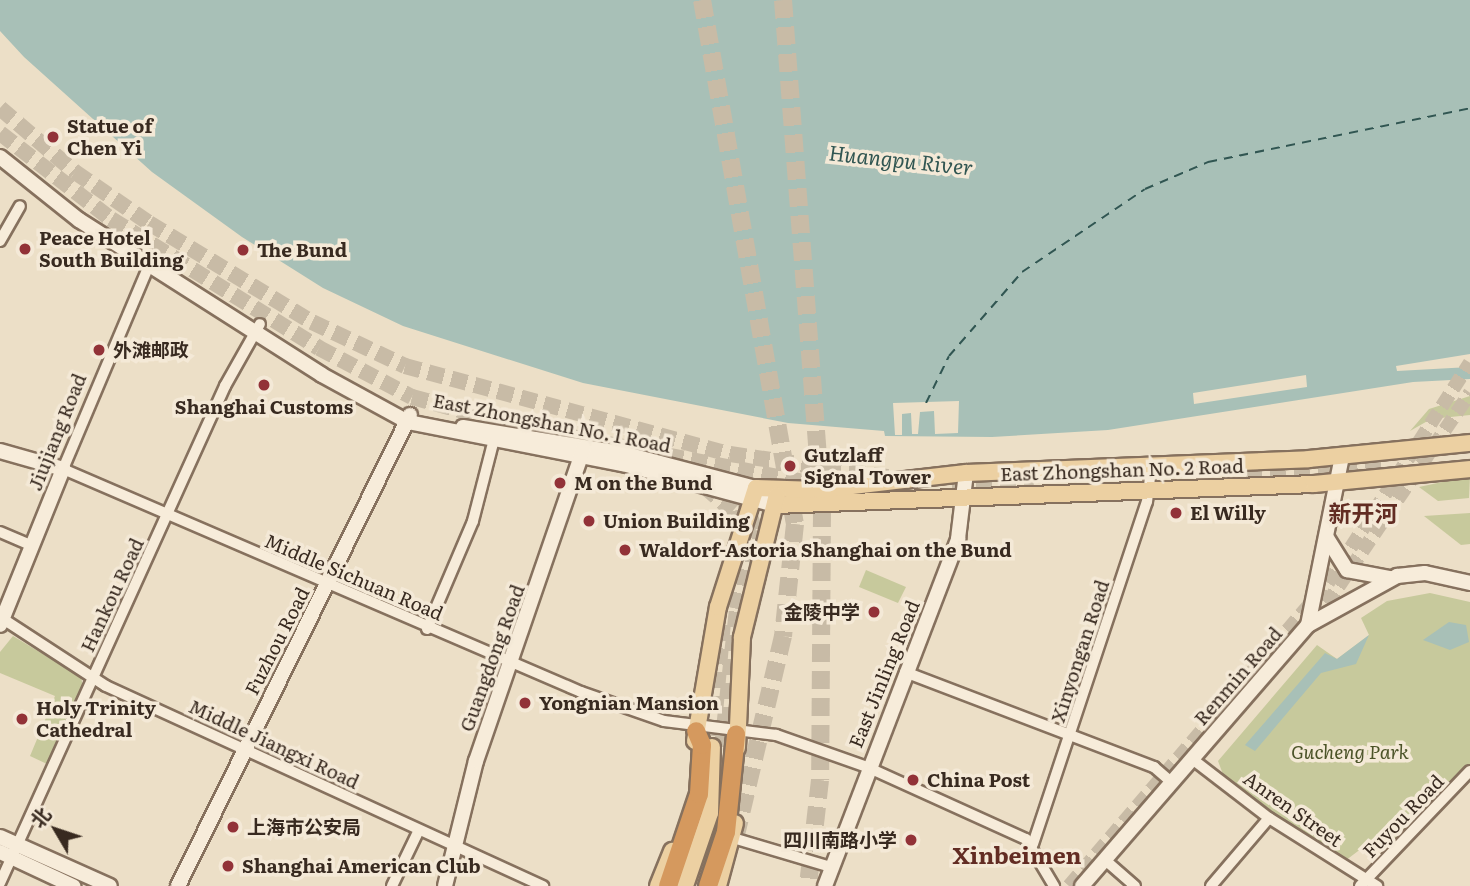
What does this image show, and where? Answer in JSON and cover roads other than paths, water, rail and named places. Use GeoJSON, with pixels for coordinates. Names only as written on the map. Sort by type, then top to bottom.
{"type":"FeatureCollection","features":[{"type":"Feature","properties":{"kind":"highway"},"geometry":{"type":"LineString","coordinates":[[668,886],[699,816],[703,763],[696,729]]}},
{"type":"Feature","properties":{"kind":"highway"},"geometry":{"type":"LineString","coordinates":[[676,886],[724,744]]}},
{"type":"Feature","properties":{"kind":"highway"},"geometry":{"type":"LineString","coordinates":[[708,886],[726,833],[724,744]]}},
{"type":"Feature","properties":{"kind":"highway"},"geometry":{"type":"LineString","coordinates":[[701,886],[726,833]]}},
{"type":"Feature","properties":{"kind":"main road","name":"East Zhongshan No. 1 Road"},"geometry":{"type":"LineString","coordinates":[[0,145],[58,195],[151,260]]}},
{"type":"Feature","properties":{"kind":"main road","name":"East Zhongshan No. 1 Road"},"geometry":{"type":"LineString","coordinates":[[0,157],[53,202],[409,417],[493,443],[583,451]]}},
{"type":"Feature","properties":{"kind":"main road","name":"East Zhongshan No. 1 Road"},"geometry":{"type":"LineString","coordinates":[[409,417],[583,451],[754,494]]}},
{"type":"Feature","properties":{"kind":"main road","name":"Fuzhou Road"},"geometry":{"type":"LineString","coordinates":[[178,886],[409,417]]}},
{"type":"Feature","properties":{"kind":"main road","name":"East Zhongshan No. 2 Road"},"geometry":{"type":"LineString","coordinates":[[777,499],[966,473],[1151,467],[1342,456],[1470,443]]}},
{"type":"Feature","properties":{"kind":"main road","name":"Middle Sichuan Road"},"geometry":{"type":"LineString","coordinates":[[0,451],[63,469]]}},
{"type":"Feature","properties":{"kind":"main road","name":"Guangdong Road"},"geometry":{"type":"LineString","coordinates":[[445,886],[458,848],[476,761],[513,664],[583,451]]}},
{"type":"Feature","properties":{"kind":"main road"},"geometry":{"type":"LineString","coordinates":[[1308,625],[1342,456]]}},
{"type":"Feature","properties":{"kind":"main road","name":"Jiujiang Road"},"geometry":{"type":"LineString","coordinates":[[1,620],[63,469]]}},
{"type":"Feature","properties":{"kind":"main road","name":"East Zhongshan No. 2 Road"},"geometry":{"type":"LineString","coordinates":[[777,499],[966,496],[1338,483],[1470,469]]}},
{"type":"Feature","properties":{"kind":"main road","name":"East Jinling Road"},"geometry":{"type":"LineString","coordinates":[[825,886],[867,767],[958,539],[966,496],[966,473]]}},
{"type":"Feature","properties":{"kind":"main road"},"geometry":{"type":"LineString","coordinates":[[658,886],[686,812],[696,729],[737,544],[754,494],[777,499],[742,637],[707,824],[685,886]]}},
{"type":"Feature","properties":{"kind":"main road"},"geometry":{"type":"LineString","coordinates":[[737,544],[753,532],[762,550]]}},
{"type":"Feature","properties":{"kind":"main road"},"geometry":{"type":"LineString","coordinates":[[1327,538],[1347,570],[1390,578]]}},
{"type":"Feature","properties":{"kind":"main road","name":"Renmin Road"},"geometry":{"type":"LineString","coordinates":[[1082,886],[1170,780],[1308,625],[1390,578],[1425,573],[1470,583]]}},
{"type":"Feature","properties":{"kind":"main road"},"geometry":{"type":"LineString","coordinates":[[693,886],[714,825],[724,744]]}},
{"type":"Feature","properties":{"kind":"main road"},"geometry":{"type":"LineString","coordinates":[[718,886],[726,833]]}},
{"type":"Feature","properties":{"kind":"main road"},"geometry":{"type":"LineString","coordinates":[[0,837],[10,851],[73,886]]}},
{"type":"Feature","properties":{"kind":"main road"},"geometry":{"type":"LineString","coordinates":[[10,851],[110,886]]}},
{"type":"Feature","properties":{"kind":"street"},"geometry":{"type":"LineString","coordinates":[[0,240],[20,206]]}},
{"type":"Feature","properties":{"kind":"street","name":"Jiujiang Road"},"geometry":{"type":"LineString","coordinates":[[63,469],[151,260]]}},
{"type":"Feature","properties":{"kind":"street","name":"Hankou Road"},"geometry":{"type":"LineString","coordinates":[[0,883],[10,851],[258,328]]}},
{"type":"Feature","properties":{"kind":"street"},"geometry":{"type":"LineString","coordinates":[[427,629],[473,521],[493,443]]}},
{"type":"Feature","properties":{"kind":"street","name":"Xinyongan Road"},"geometry":{"type":"LineString","coordinates":[[1033,844],[1150,490],[1151,467]]}},
{"type":"Feature","properties":{"kind":"street","name":"Middle Sichuan Road"},"geometry":{"type":"LineString","coordinates":[[63,469],[327,586],[513,664],[653,717],[696,729],[724,744],[867,767],[1033,844]]}},
{"type":"Feature","properties":{"kind":"street"},"geometry":{"type":"LineString","coordinates":[[0,532],[32,545]]}},
{"type":"Feature","properties":{"kind":"street","name":"Middle Jiangxi Road"},"geometry":{"type":"LineString","coordinates":[[1,620],[94,678],[543,886]]}},
{"type":"Feature","properties":{"kind":"street"},"geometry":{"type":"LineString","coordinates":[[905,672],[1154,767],[1170,780]]}},
{"type":"Feature","properties":{"kind":"street","name":"Anren Street"},"geometry":{"type":"LineString","coordinates":[[1191,758],[1269,818],[1363,883],[1377,886]]}},
{"type":"Feature","properties":{"kind":"street","name":"Fuyou Road"},"geometry":{"type":"LineString","coordinates":[[1363,883],[1395,854],[1470,771]]}},
{"type":"Feature","properties":{"kind":"street"},"geometry":{"type":"LineString","coordinates":[[1210,886],[1269,818]]}},
{"type":"Feature","properties":{"kind":"street"},"geometry":{"type":"LineString","coordinates":[[392,886],[419,830]]}},
{"type":"Feature","properties":{"kind":"street"},"geometry":{"type":"LineString","coordinates":[[726,833],[831,867]]}},
{"type":"Feature","properties":{"kind":"street"},"geometry":{"type":"LineString","coordinates":[[1033,844],[1054,886]]}},
{"type":"Feature","properties":{"kind":"street"},"geometry":{"type":"LineString","coordinates":[[1104,859],[1135,886]]}},
{"type":"Feature","properties":{"kind":"water","name":"Huangpu River"},"geometry":{"type":"Polygon","coordinates":[[[0,0],[1470,0],[1470,379],[1413,382],[1108,430],[992,437],[885,436],[884,431],[788,423],[583,383],[403,326],[323,288],[242,237],[152,172],[24,57],[0,31],[0,0]]]}},
{"type":"Feature","properties":{"kind":"water"},"geometry":{"type":"Polygon","coordinates":[[[1449,622],[1466,625],[1469,642],[1450,650],[1423,640],[1449,622]]]}},
{"type":"Feature","properties":{"kind":"water"},"geometry":{"type":"Polygon","coordinates":[[[1369,635],[1356,664],[1321,673],[1255,751],[1245,745],[1325,653],[1337,659],[1369,635]]]}},
{"type":"Feature","properties":{"kind":"tunnel"},"geometry":{"type":"LineString","coordinates":[[702,0],[795,524],[783,636],[735,839]]}},
{"type":"Feature","properties":{"kind":"tunnel"},"geometry":{"type":"LineString","coordinates":[[783,0],[822,509],[820,780],[808,886]]}},
{"type":"Feature","properties":{"kind":"tunnel"},"geometry":{"type":"LineString","coordinates":[[0,108],[75,172],[149,223],[312,322],[405,366],[730,454],[895,478]]}},
{"type":"Feature","properties":{"kind":"tunnel"},"geometry":{"type":"LineString","coordinates":[[0,133],[111,219],[319,348],[412,397],[526,428],[815,484]]}},
{"type":"Feature","properties":{"kind":"tunnel"},"geometry":{"type":"LineString","coordinates":[[1069,886],[1328,583],[1470,363]]}},
{"type":"Feature","properties":{"kind":"tunnel"},"geometry":{"type":"LineString","coordinates":[[1315,621],[1470,393]]}},
{"type":"Feature","properties":{"kind":"tunnel"},"geometry":{"type":"LineString","coordinates":[[1246,479],[1384,469]]}},
{"type":"Feature","properties":{"kind":"tunnel"},"geometry":{"type":"LineString","coordinates":[[704,486],[733,511],[740,539]]}},
{"type":"Feature","properties":{"kind":"tunnel"},"geometry":{"type":"LineString","coordinates":[[952,491],[1034,487]]}},
{"type":"Feature","properties":{"kind":"tunnel"},"geometry":{"type":"LineString","coordinates":[[722,747],[737,609],[755,530],[745,503]]}},
{"type":"Feature","properties":{"kind":"tunnel"},"geometry":{"type":"LineString","coordinates":[[713,736],[723,622]]}},
{"type":"Feature","properties":{"kind":"place","name":"Statue of Chen Yi"},"geometry":{"type":"Point","coordinates":[53,137]}},
{"type":"Feature","properties":{"kind":"place","name":"Peace Hotel South Building"},"geometry":{"type":"Point","coordinates":[25,249]}},
{"type":"Feature","properties":{"kind":"place","name":"The Bund"},"geometry":{"type":"Point","coordinates":[243,250]}},
{"type":"Feature","properties":{"kind":"place","name":"外滩邮政"},"geometry":{"type":"Point","coordinates":[99,350]}},
{"type":"Feature","properties":{"kind":"place","name":"Shanghai Customs"},"geometry":{"type":"Point","coordinates":[264,385]}},
{"type":"Feature","properties":{"kind":"place","name":"Gutzlaff Signal Tower"},"geometry":{"type":"Point","coordinates":[790,466]}},
{"type":"Feature","properties":{"kind":"place","name":"M on the Bund"},"geometry":{"type":"Point","coordinates":[560,483]}},
{"type":"Feature","properties":{"kind":"place","name":"El Willy"},"geometry":{"type":"Point","coordinates":[1176,513]}},
{"type":"Feature","properties":{"kind":"place","name":"Union Building"},"geometry":{"type":"Point","coordinates":[589,521]}},
{"type":"Feature","properties":{"kind":"place","name":"Waldorf-Astoria Shanghai on the Bund"},"geometry":{"type":"Point","coordinates":[625,550]}},
{"type":"Feature","properties":{"kind":"place","name":"金陵中学"},"geometry":{"type":"Point","coordinates":[874,612]}},
{"type":"Feature","properties":{"kind":"place","name":"Yongnian Mansion"},"geometry":{"type":"Point","coordinates":[525,703]}},
{"type":"Feature","properties":{"kind":"place","name":"Holy Trinity Cathedral"},"geometry":{"type":"Point","coordinates":[22,719]}},
{"type":"Feature","properties":{"kind":"place","name":"China Post"},"geometry":{"type":"Point","coordinates":[913,780]}},
{"type":"Feature","properties":{"kind":"place","name":"上海市公安局"},"geometry":{"type":"Point","coordinates":[233,827]}},
{"type":"Feature","properties":{"kind":"place","name":"四川南路小学"},"geometry":{"type":"Point","coordinates":[911,840]}},
{"type":"Feature","properties":{"kind":"place","name":"Shanghai American Club"},"geometry":{"type":"Point","coordinates":[228,866]}},
{"type":"Feature","properties":{"kind":"district","name":"新开河"},"geometry":{"type":"Point","coordinates":[1363,512]}},
{"type":"Feature","properties":{"kind":"district","name":"Xinbeimen"},"geometry":{"type":"Point","coordinates":[1017,854]}},
{"type":"Feature","properties":{"kind":"park label","name":"Gucheng Park"},"geometry":{"type":"Point","coordinates":[1350,752]}}]}
